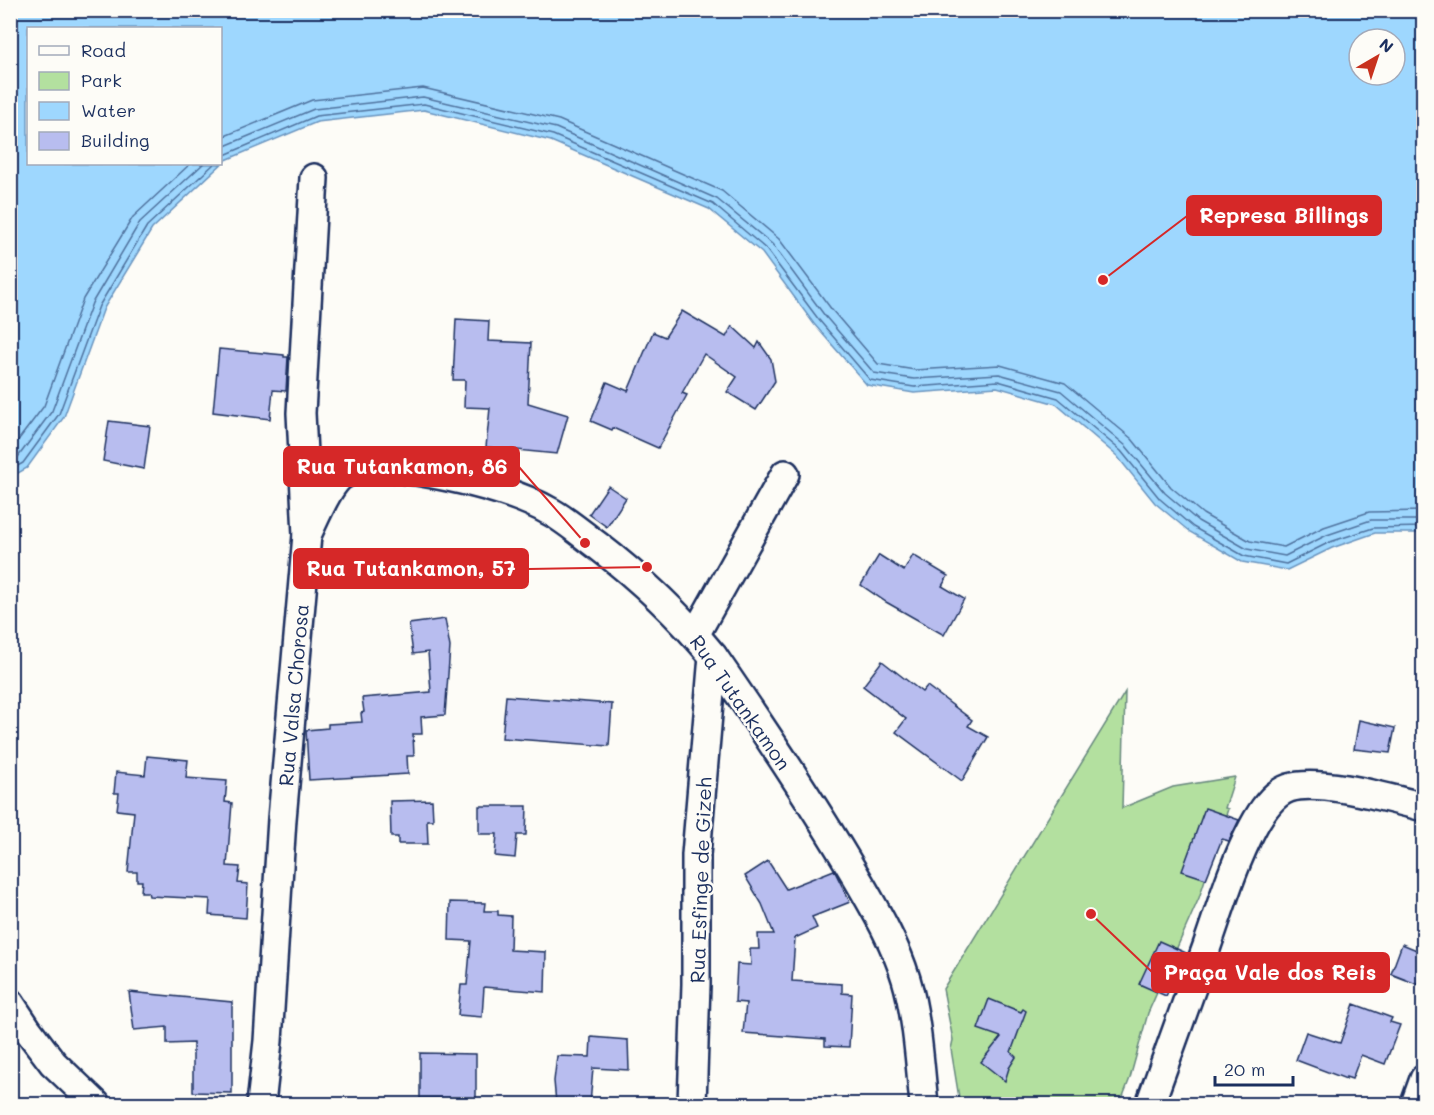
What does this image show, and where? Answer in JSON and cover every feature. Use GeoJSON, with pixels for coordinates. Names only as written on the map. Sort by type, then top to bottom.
{"type":"FeatureCollection","features":[{"type":"Feature","properties":{"kind":"street","name":"Rua Valsa Chorosa"},"geometry":{"type":"LineString","coordinates":[[261,1104],[268,1041],[282,819],[307,535],[300,413],[314,178]]}},
{"type":"Feature","properties":{"kind":"street","name":"Rua Tutankamon"},"geometry":{"type":"LineString","coordinates":[[307,535],[332,486],[342,476],[378,466],[437,475],[518,497],[550,512],[633,573],[713,656],[822,818],[870,902],[895,950],[906,979],[919,1053],[924,1104]]}},
{"type":"Feature","properties":{"kind":"street"},"geometry":{"type":"LineString","coordinates":[[695,635],[784,474]]}},
{"type":"Feature","properties":{"kind":"street","name":"Rua Esfinge de Gizeh"},"geometry":{"type":"LineString","coordinates":[[692,1104],[696,984],[696,855],[713,656]]}},
{"type":"Feature","properties":{"kind":"street"},"geometry":{"type":"LineString","coordinates":[[1150,1104],[1235,867],[1253,827],[1270,802],[1279,793],[1290,788],[1304,786],[1345,789],[1424,807]]}},
{"type":"Feature","properties":{"kind":"street"},"geometry":{"type":"LineString","coordinates":[[10,1003],[53,1063],[96,1104]]}},
{"type":"Feature","properties":{"kind":"street"},"geometry":{"type":"LineString","coordinates":[[1415,1104],[1424,1079]]}},
{"type":"Feature","properties":{"kind":"green space"},"geometry":{"type":"Polygon","coordinates":[[[1125,692],[1122,808],[1173,787],[1235,777],[1225,808],[1228,809],[1199,898],[1148,1013],[1130,1078],[1120,1104],[960,1104],[951,1049],[953,1040],[943,989],[1125,692]]]}},
{"type":"Feature","properties":{"kind":"water"},"geometry":{"type":"Polygon","coordinates":[[[11,10],[1423,11],[1423,533],[1375,533],[1332,548],[1287,570],[1242,562],[1190,532],[1155,503],[1117,456],[1056,404],[997,387],[914,393],[867,385],[814,324],[762,253],[709,209],[551,141],[424,110],[317,122],[226,160],[222,164],[222,27],[27,27],[27,165],[221,165],[152,229],[104,308],[64,417],[27,468],[11,477],[11,10]]]}},
{"type":"Feature","properties":{"kind":"building"},"geometry":{"type":"Polygon","coordinates":[[[682,311],[726,337],[732,326],[756,348],[759,342],[771,359],[775,381],[756,410],[727,392],[737,377],[704,354],[682,393],[687,395],[658,448],[591,421],[607,382],[628,391],[653,332],[665,337],[682,311]]]}},
{"type":"Feature","properties":{"kind":"building"},"geometry":{"type":"Polygon","coordinates":[[[456,319],[489,321],[488,341],[531,343],[528,403],[568,415],[557,454],[486,447],[490,408],[464,407],[465,380],[453,380],[456,319]]]}},
{"type":"Feature","properties":{"kind":"building"},"geometry":{"type":"Polygon","coordinates":[[[219,349],[288,357],[286,391],[273,390],[270,419],[213,412],[219,349]]]}},
{"type":"Feature","properties":{"kind":"building"},"geometry":{"type":"Polygon","coordinates":[[[109,421],[150,426],[144,469],[103,461],[109,421]]]}},
{"type":"Feature","properties":{"kind":"building"},"geometry":{"type":"Polygon","coordinates":[[[608,486],[626,498],[607,527],[589,514],[608,486]]]}},
{"type":"Feature","properties":{"kind":"building"},"geometry":{"type":"Polygon","coordinates":[[[879,555],[904,571],[913,555],[948,576],[942,586],[964,599],[944,635],[861,585],[879,555]]]}},
{"type":"Feature","properties":{"kind":"building"},"geometry":{"type":"Polygon","coordinates":[[[445,619],[450,647],[445,715],[421,717],[422,734],[413,734],[414,756],[407,756],[408,774],[309,780],[306,730],[328,728],[328,724],[362,722],[361,713],[364,712],[362,698],[431,692],[428,652],[413,654],[409,624],[445,619]]]}},
{"type":"Feature","properties":{"kind":"building"},"geometry":{"type":"Polygon","coordinates":[[[882,661],[922,692],[927,686],[972,720],[968,726],[988,737],[962,781],[896,732],[906,719],[863,686],[882,661]]]}},
{"type":"Feature","properties":{"kind":"building"},"geometry":{"type":"Polygon","coordinates":[[[506,696],[612,704],[609,746],[502,738],[506,696]]]}},
{"type":"Feature","properties":{"kind":"building"},"geometry":{"type":"Polygon","coordinates":[[[1359,720],[1395,728],[1390,753],[1354,749],[1359,720]]]}},
{"type":"Feature","properties":{"kind":"building"},"geometry":{"type":"Polygon","coordinates":[[[147,756],[188,760],[186,778],[227,781],[225,802],[232,803],[227,866],[240,867],[238,883],[248,884],[246,918],[209,915],[210,899],[149,896],[148,892],[141,892],[142,881],[137,881],[137,872],[128,872],[134,812],[117,810],[119,793],[114,793],[116,772],[145,775],[147,756]]]}},
{"type":"Feature","properties":{"kind":"building"},"geometry":{"type":"Polygon","coordinates":[[[432,800],[433,820],[427,820],[428,844],[398,844],[398,837],[391,837],[390,801],[432,800]]]}},
{"type":"Feature","properties":{"kind":"building"},"geometry":{"type":"Polygon","coordinates":[[[479,806],[527,806],[526,835],[517,835],[515,858],[495,856],[497,834],[479,834],[479,806]]]}},
{"type":"Feature","properties":{"kind":"building"},"geometry":{"type":"Polygon","coordinates":[[[1205,808],[1239,820],[1229,841],[1222,839],[1206,879],[1182,871],[1205,808]]]}},
{"type":"Feature","properties":{"kind":"building"},"geometry":{"type":"Polygon","coordinates":[[[768,861],[786,889],[834,870],[850,902],[812,917],[817,928],[795,938],[792,981],[842,984],[842,993],[852,994],[849,1047],[825,1046],[825,1039],[743,1033],[746,1003],[735,1002],[737,964],[751,965],[750,949],[759,949],[758,934],[774,934],[762,904],[745,876],[768,861]]]}},
{"type":"Feature","properties":{"kind":"building"},"geometry":{"type":"Polygon","coordinates":[[[450,902],[485,903],[484,911],[498,911],[498,915],[511,916],[510,950],[546,952],[545,992],[484,987],[482,1017],[458,1015],[461,985],[467,985],[471,941],[449,940],[450,902]]]}},
{"type":"Feature","properties":{"kind":"building"},"geometry":{"type":"Polygon","coordinates":[[[1159,941],[1186,953],[1166,996],[1139,984],[1159,941]]]}},
{"type":"Feature","properties":{"kind":"building"},"geometry":{"type":"Polygon","coordinates":[[[1402,944],[1424,953],[1424,987],[1391,974],[1402,944]]]}},
{"type":"Feature","properties":{"kind":"building"},"geometry":{"type":"Polygon","coordinates":[[[129,992],[232,1002],[232,1093],[193,1092],[193,1043],[167,1044],[167,1027],[134,1030],[129,992]]]}},
{"type":"Feature","properties":{"kind":"building"},"geometry":{"type":"Polygon","coordinates":[[[989,999],[1021,1012],[1023,1009],[1026,1011],[1011,1052],[1016,1057],[1005,1081],[981,1062],[1001,1037],[978,1029],[989,999]]]}},
{"type":"Feature","properties":{"kind":"building"},"geometry":{"type":"Polygon","coordinates":[[[1354,1004],[1392,1018],[1390,1022],[1400,1025],[1385,1064],[1361,1055],[1352,1079],[1346,1077],[1346,1079],[1296,1060],[1306,1032],[1340,1043],[1354,1004]]]}},
{"type":"Feature","properties":{"kind":"building"},"geometry":{"type":"Polygon","coordinates":[[[591,1037],[628,1040],[629,1070],[593,1068],[590,1104],[556,1103],[554,1081],[557,1056],[590,1057],[591,1037]]]}},
{"type":"Feature","properties":{"kind":"building"},"geometry":{"type":"Polygon","coordinates":[[[420,1053],[476,1054],[476,1099],[420,1098],[420,1053]]]}},
{"type":"Feature","properties":{"kind":"place","name":"Represa Billings"},"geometry":{"type":"Point","coordinates":[1103,280]}},
{"type":"Feature","properties":{"kind":"place","name":"Rua Tutankamon, 86"},"geometry":{"type":"Point","coordinates":[585,543]}},
{"type":"Feature","properties":{"kind":"place","name":"Rua Tutankamon, 57"},"geometry":{"type":"Point","coordinates":[647,567]}},
{"type":"Feature","properties":{"kind":"place","name":"Praça Vale dos Reis"},"geometry":{"type":"Point","coordinates":[1091,914]}}]}
